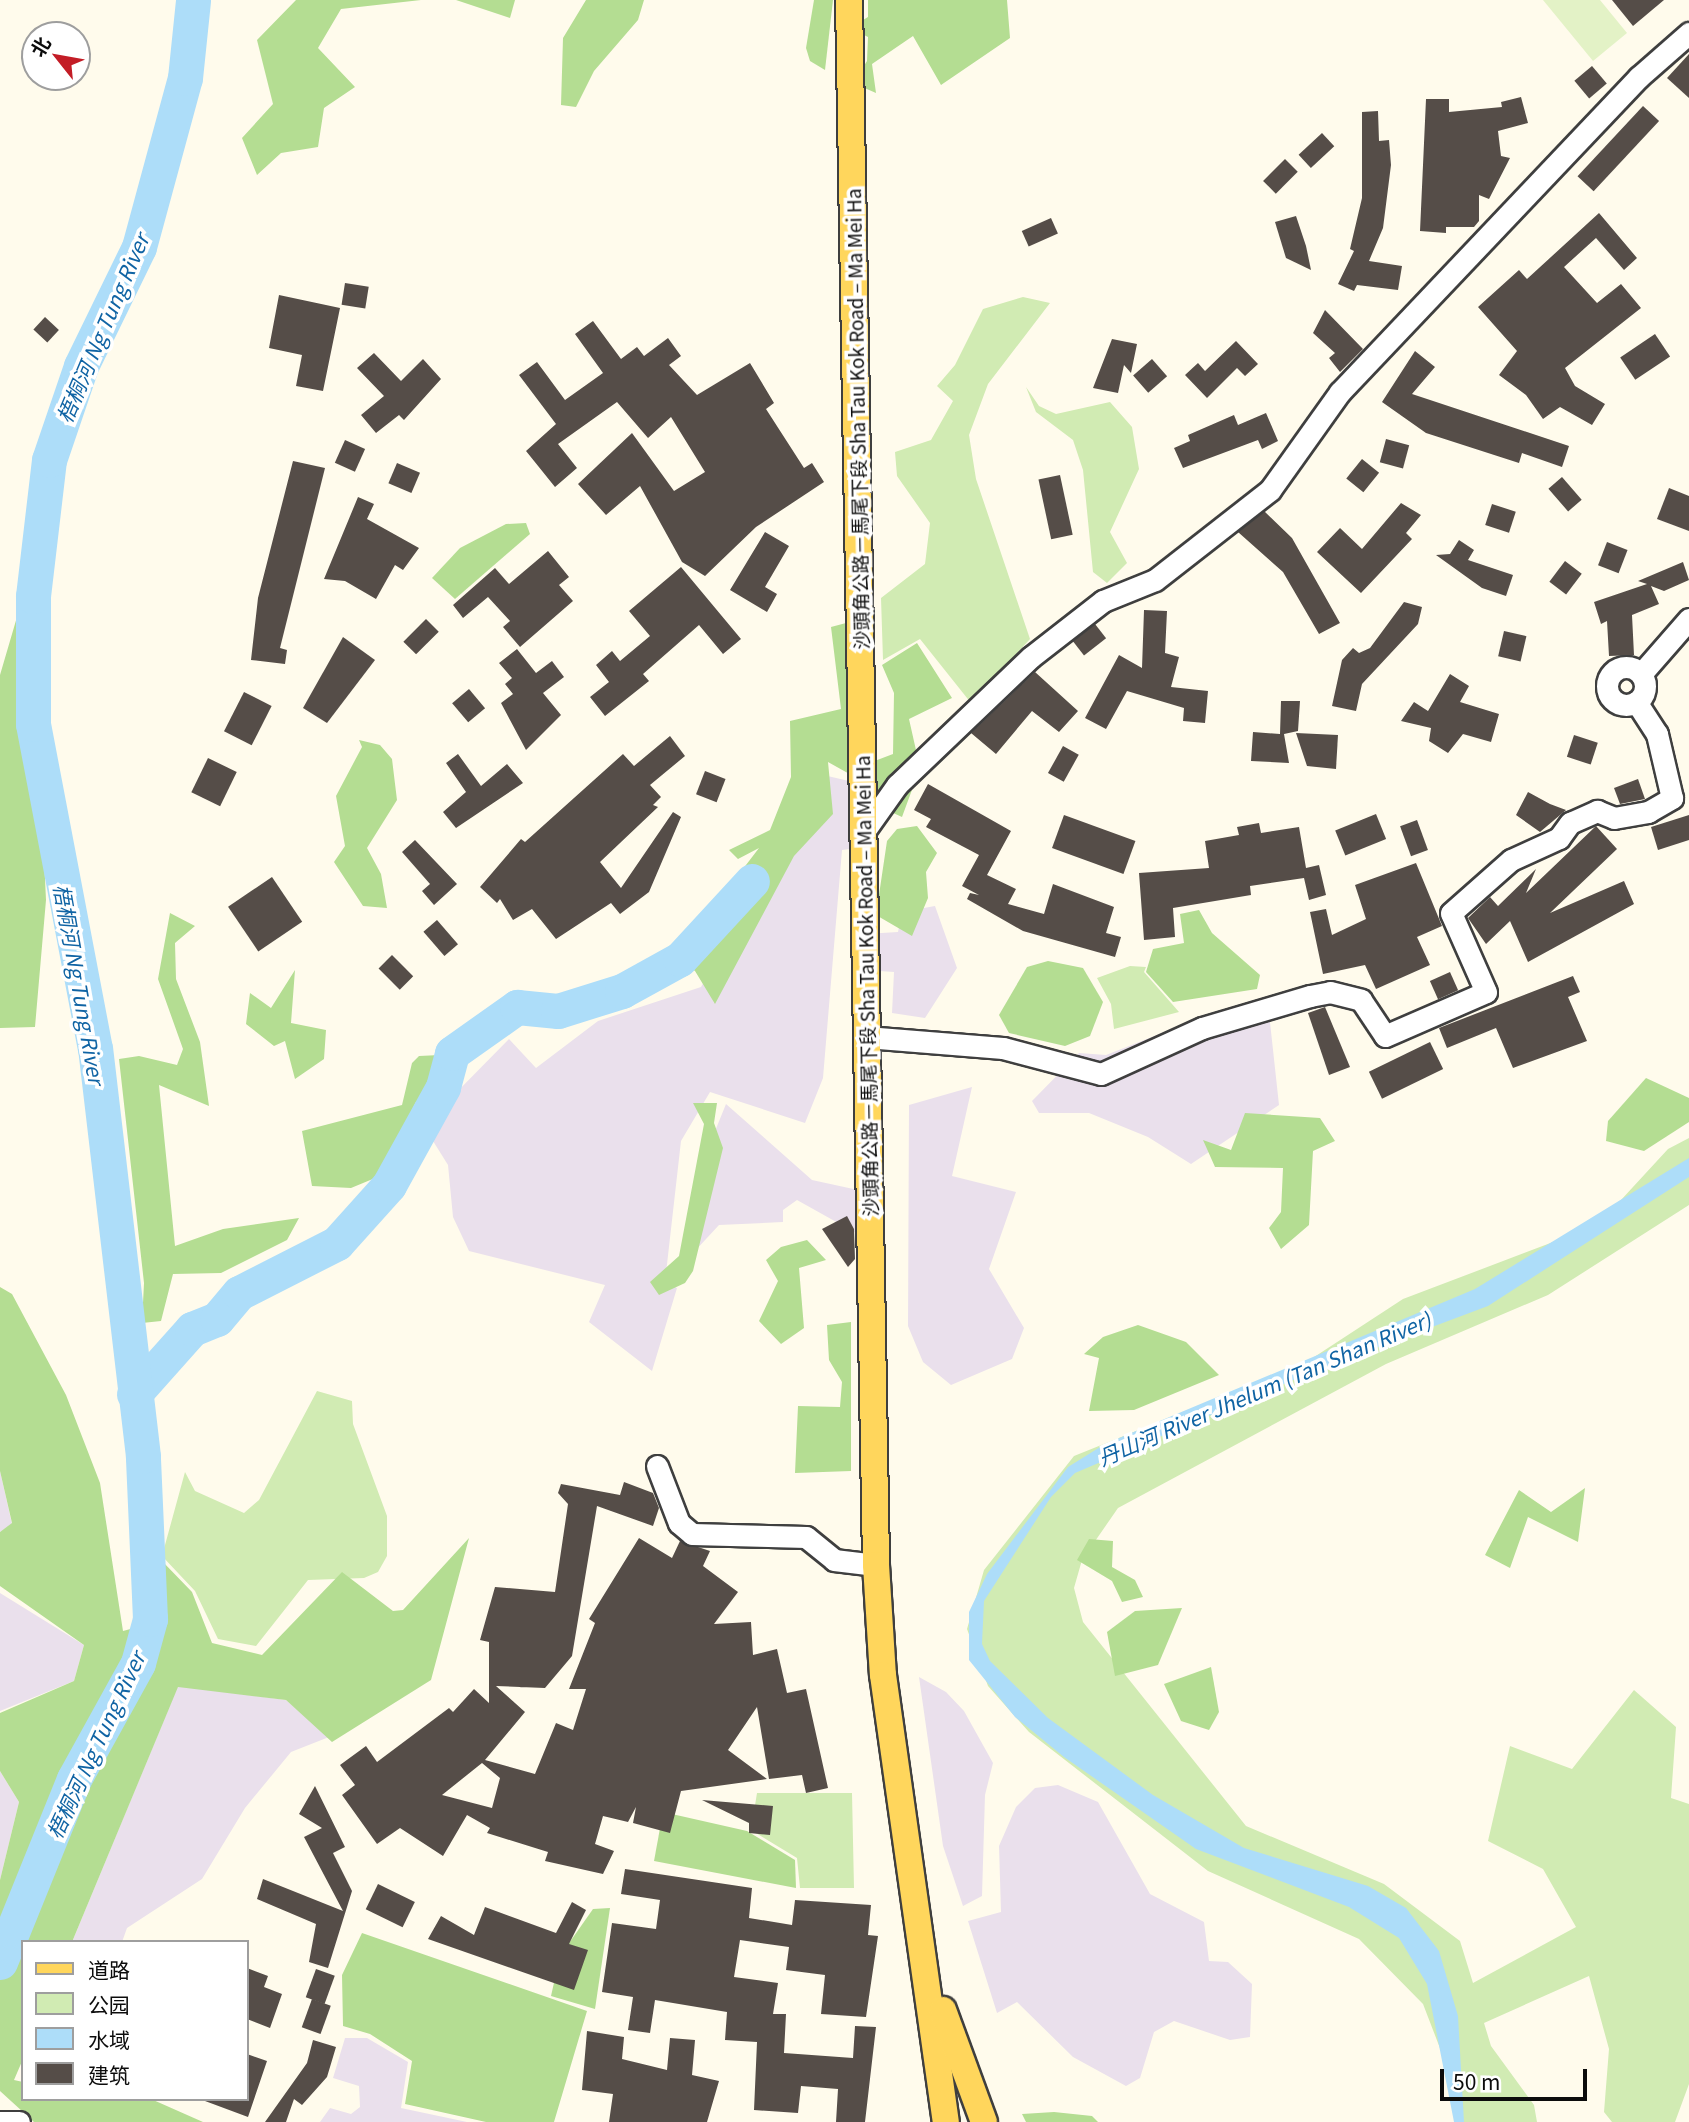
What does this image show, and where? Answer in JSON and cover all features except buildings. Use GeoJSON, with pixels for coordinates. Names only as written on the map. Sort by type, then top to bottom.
{"type":"FeatureCollection","features":[{"type":"Feature","properties":{"kind":"main road","name":"沙頭角公路－馬尾下段 Sha Tau Kok Road – Ma Mei Ha"},"geometry":{"type":"LineString","coordinates":[[849,0],[876,1564],[883,1675],[929,1968],[946,2122]]}},
{"type":"Feature","properties":{"kind":"main road","name":"沙頭角公路－馬尾下段 Sha Tau Kok Road – Ma Mei Ha"},"geometry":{"type":"LineString","coordinates":[[929,1968],[984,2122]]}},
{"type":"Feature","properties":{"kind":"street"},"geometry":{"type":"LineString","coordinates":[[862,835],[897,785],[1031,657],[1103,601],[1155,580],[1270,490],[1340,392],[1639,77],[1689,33]]}},
{"type":"Feature","properties":{"kind":"street"},"geometry":{"type":"LineString","coordinates":[[1642,674],[1689,619]]}},
{"type":"Feature","properties":{"kind":"street"},"geometry":{"type":"LineString","coordinates":[[866,1037],[1003,1048],[1101,1074],[1202,1028],[1330,992],[1361,1000],[1385,1036],[1486,992],[1451,913],[1511,860],[1559,838],[1570,822],[1597,811],[1614,818],[1648,812],[1672,798],[1657,734],[1636,702],[1609,698],[1607,683],[1613,671],[1626,667],[1642,674],[1647,683],[1636,702]]}},
{"type":"Feature","properties":{"kind":"street"},"geometry":{"type":"LineString","coordinates":[[657,1466],[679,1523],[692,1534],[806,1537],[834,1560],[876,1564]]}},
{"type":"Feature","properties":{"kind":"street"},"geometry":{"type":"LineString","coordinates":[[1,2122],[19,2122]]}},
{"type":"Feature","properties":{"kind":"shaded area"},"geometry":{"type":"Polygon","coordinates":[[[819,774],[849,781],[857,848],[842,850],[823,1078],[805,1123],[710,1092],[681,1141],[665,1282],[677,1288],[652,1371],[589,1322],[605,1285],[469,1251],[453,1217],[448,1165],[433,1141],[446,1103],[509,1039],[536,1068],[598,1021],[701,987],[819,774]]]}},
{"type":"Feature","properties":{"kind":"shaded area"},"geometry":{"type":"Polygon","coordinates":[[[935,906],[957,968],[925,1018],[892,1013],[894,972],[865,970],[865,934],[898,932],[902,912],[935,906]]]}},
{"type":"Feature","properties":{"kind":"shaded area"},"geometry":{"type":"Polygon","coordinates":[[[1269,1013],[1279,1105],[1191,1164],[1148,1137],[1089,1113],[1039,1113],[1032,1101],[1079,1053],[1106,1055],[1180,1026],[1269,1013]]]}},
{"type":"Feature","properties":{"kind":"shaded area"},"geometry":{"type":"Polygon","coordinates":[[[972,1087],[952,1176],[1016,1192],[989,1269],[1024,1328],[1012,1359],[951,1385],[923,1362],[908,1326],[909,1105],[972,1087]]]}},
{"type":"Feature","properties":{"kind":"shaded area"},"geometry":{"type":"Polygon","coordinates":[[[726,1104],[812,1180],[858,1190],[856,1233],[797,1200],[783,1210],[783,1222],[719,1225],[694,1252],[694,1183],[726,1104]]]}},
{"type":"Feature","properties":{"kind":"shaded area"},"geometry":{"type":"Polygon","coordinates":[[[0,1471],[12,1524],[0,1532],[0,1471]]]}},
{"type":"Feature","properties":{"kind":"shaded area"},"geometry":{"type":"Polygon","coordinates":[[[0,1593],[84,1645],[74,1681],[0,1711],[0,1593]]]}},
{"type":"Feature","properties":{"kind":"shaded area"},"geometry":{"type":"Polygon","coordinates":[[[919,1677],[946,1692],[964,1711],[993,1763],[985,1795],[982,1896],[963,1906],[943,1846],[919,1677]]]}},
{"type":"Feature","properties":{"kind":"shaded area"},"geometry":{"type":"Polygon","coordinates":[[[178,1686],[286,1700],[329,1737],[291,1752],[245,1808],[202,1879],[127,1928],[123,1940],[73,1940],[178,1686]]]}},
{"type":"Feature","properties":{"kind":"shaded area"},"geometry":{"type":"Polygon","coordinates":[[[0,1771],[19,1802],[0,1880],[0,1771]]]}},
{"type":"Feature","properties":{"kind":"shaded area"},"geometry":{"type":"Polygon","coordinates":[[[1058,1785],[1098,1802],[1150,1894],[1204,1922],[1209,1961],[1228,1962],[1252,1984],[1250,2037],[1230,2040],[1174,2021],[1154,2032],[1140,2078],[1126,2086],[1073,2057],[1017,2002],[997,2013],[968,1921],[1001,1912],[999,1846],[1016,1807],[1035,1788],[1058,1785]]]}},
{"type":"Feature","properties":{"kind":"shaded area"},"geometry":{"type":"Polygon","coordinates":[[[345,2038],[367,2038],[408,2062],[401,2108],[467,2122],[320,2122],[330,2108],[351,2114],[360,2107],[359,2086],[333,2078],[345,2038]]]}},
{"type":"Feature","properties":{"kind":"green space"},"geometry":{"type":"Polygon","coordinates":[[[296,0],[421,0],[341,9],[318,48],[355,87],[324,108],[318,147],[281,153],[257,175],[242,138],[273,104],[257,40],[296,0]]]}},
{"type":"Feature","properties":{"kind":"green space"},"geometry":{"type":"Polygon","coordinates":[[[456,0],[515,0],[510,18],[456,0]]]}},
{"type":"Feature","properties":{"kind":"green space"},"geometry":{"type":"Polygon","coordinates":[[[586,0],[644,0],[638,20],[594,71],[576,107],[561,105],[563,38],[586,0]]]}},
{"type":"Feature","properties":{"kind":"green space"},"geometry":{"type":"Polygon","coordinates":[[[814,0],[833,0],[825,70],[810,61],[806,48],[814,0]]]}},
{"type":"Feature","properties":{"kind":"green space"},"geometry":{"type":"Polygon","coordinates":[[[868,0],[1007,0],[1010,38],[941,85],[913,36],[872,64],[876,93],[853,83],[867,61],[868,37],[850,28],[868,17],[868,0]]]}},
{"type":"Feature","properties":{"kind":"green space"},"geometry":{"type":"Polygon","coordinates":[[[1543,0],[1600,0],[1627,33],[1593,61],[1543,0]]]}},
{"type":"Feature","properties":{"kind":"green space"},"geometry":{"type":"Polygon","coordinates":[[[1023,297],[1050,303],[988,384],[969,435],[976,479],[1030,639],[971,703],[920,639],[883,660],[881,598],[925,564],[930,523],[897,476],[895,452],[931,440],[953,401],[937,386],[955,365],[983,309],[1023,297]]]}},
{"type":"Feature","properties":{"kind":"green space"},"geometry":{"type":"Polygon","coordinates":[[[1026,387],[1039,406],[1056,414],[1110,402],[1132,427],[1139,469],[1110,532],[1127,563],[1107,583],[1093,572],[1083,470],[1073,440],[1036,412],[1026,387]]]}},
{"type":"Feature","properties":{"kind":"green space"},"geometry":{"type":"Polygon","coordinates":[[[526,523],[530,534],[455,599],[432,578],[460,548],[506,524],[526,523]]]}},
{"type":"Feature","properties":{"kind":"green space"},"geometry":{"type":"Polygon","coordinates":[[[17,617],[47,618],[40,773],[46,900],[35,1027],[0,1028],[0,675],[17,617]]]}},
{"type":"Feature","properties":{"kind":"green space"},"geometry":{"type":"Polygon","coordinates":[[[861,619],[853,776],[828,762],[833,814],[794,856],[715,1004],[695,971],[667,950],[710,912],[759,848],[738,859],[729,850],[770,830],[791,777],[790,721],[841,709],[831,627],[861,619]]]}},
{"type":"Feature","properties":{"kind":"green space"},"geometry":{"type":"Polygon","coordinates":[[[917,643],[952,698],[909,719],[920,768],[902,817],[869,802],[872,762],[893,754],[894,693],[882,665],[917,643]]]}},
{"type":"Feature","properties":{"kind":"green space"},"geometry":{"type":"Polygon","coordinates":[[[359,740],[380,745],[392,759],[397,800],[367,848],[381,874],[387,908],[363,906],[334,862],[345,846],[336,796],[362,747],[359,740]]]}},
{"type":"Feature","properties":{"kind":"green space"},"geometry":{"type":"Polygon","coordinates":[[[917,826],[937,853],[926,872],[928,898],[912,936],[876,915],[887,841],[897,829],[917,826]]]}},
{"type":"Feature","properties":{"kind":"green space"},"geometry":{"type":"Polygon","coordinates":[[[1199,910],[1212,933],[1260,975],[1257,989],[1173,1002],[1146,972],[1153,949],[1184,943],[1180,914],[1199,910]]]}},
{"type":"Feature","properties":{"kind":"green space"},"geometry":{"type":"Polygon","coordinates":[[[170,913],[195,926],[175,943],[176,979],[200,1042],[209,1106],[159,1085],[175,1246],[223,1229],[299,1218],[287,1240],[221,1273],[173,1274],[161,1321],[142,1323],[144,1283],[119,1059],[139,1056],[177,1065],[183,1049],[158,979],[170,913]]]}},
{"type":"Feature","properties":{"kind":"green space"},"geometry":{"type":"Polygon","coordinates":[[[1048,961],[1083,968],[1103,1002],[1090,1036],[1065,1046],[1009,1033],[999,1015],[1027,967],[1048,961]]]}},
{"type":"Feature","properties":{"kind":"green space"},"geometry":{"type":"Polygon","coordinates":[[[1130,966],[1146,967],[1144,972],[1179,1012],[1114,1029],[1111,1004],[1097,978],[1130,966]]]}},
{"type":"Feature","properties":{"kind":"green space"},"geometry":{"type":"Polygon","coordinates":[[[295,970],[291,1023],[326,1030],[324,1059],[295,1079],[285,1041],[274,1046],[246,1024],[250,993],[271,1008],[295,970]]]}},
{"type":"Feature","properties":{"kind":"green space"},"geometry":{"type":"Polygon","coordinates":[[[440,1055],[431,1103],[416,1102],[380,1176],[351,1188],[312,1186],[302,1131],[402,1105],[412,1063],[419,1056],[440,1055]]]}},
{"type":"Feature","properties":{"kind":"green space"},"geometry":{"type":"Polygon","coordinates":[[[1646,1078],[1689,1098],[1689,1122],[1644,1151],[1606,1141],[1608,1121],[1646,1078]]]}},
{"type":"Feature","properties":{"kind":"green space"},"geometry":{"type":"Polygon","coordinates":[[[693,1103],[717,1103],[714,1123],[723,1148],[693,1271],[685,1283],[659,1295],[650,1282],[679,1256],[704,1124],[693,1103]]]}},
{"type":"Feature","properties":{"kind":"green space"},"geometry":{"type":"Polygon","coordinates":[[[1245,1113],[1320,1118],[1335,1141],[1313,1151],[1309,1225],[1281,1249],[1269,1228],[1281,1212],[1283,1168],[1215,1167],[1203,1140],[1231,1150],[1245,1113]]]}},
{"type":"Feature","properties":{"kind":"green space"},"geometry":{"type":"Polygon","coordinates":[[[1689,1138],[1689,1205],[1548,1295],[1386,1364],[1118,1508],[1082,1560],[1074,1588],[1083,1622],[1246,1826],[1384,1884],[1460,1941],[1473,1983],[1576,1927],[1543,1869],[1488,1841],[1510,1746],[1572,1769],[1634,1690],[1676,1727],[1671,1798],[1689,1804],[1689,2084],[1675,2122],[1612,2122],[1604,2112],[1609,2049],[1589,1976],[1484,2023],[1491,2046],[1534,2105],[1537,2122],[1457,2122],[1453,2082],[1423,2004],[1359,1939],[1208,1871],[1029,1732],[988,1686],[967,1629],[984,1570],[1074,1456],[1305,1363],[1403,1299],[1569,1236],[1621,1200],[1668,1149],[1689,1138]]]}},
{"type":"Feature","properties":{"kind":"green space"},"geometry":{"type":"Polygon","coordinates":[[[807,1240],[826,1260],[799,1268],[804,1328],[781,1344],[759,1321],[778,1281],[766,1260],[781,1247],[807,1240]]]}},
{"type":"Feature","properties":{"kind":"green space"},"geometry":{"type":"Polygon","coordinates":[[[0,1287],[12,1294],[66,1395],[100,1483],[123,1631],[153,1623],[162,1561],[192,1592],[212,1643],[262,1655],[342,1572],[393,1611],[403,1610],[469,1538],[431,1680],[332,1742],[286,1700],[178,1687],[73,1940],[21,1940],[21,2064],[14,2080],[21,2082],[21,2101],[156,2101],[203,2122],[34,2122],[0,2091],[0,1880],[19,1802],[0,1771],[0,1713],[74,1681],[84,1645],[0,1586],[0,1532],[12,1523],[0,1471],[0,1287]]]}},
{"type":"Feature","properties":{"kind":"green space"},"geometry":{"type":"Polygon","coordinates":[[[851,1322],[851,1471],[795,1473],[798,1406],[840,1407],[842,1382],[829,1360],[827,1325],[851,1322]]]}},
{"type":"Feature","properties":{"kind":"green space"},"geometry":{"type":"Polygon","coordinates":[[[1138,1325],[1186,1342],[1219,1375],[1134,1410],[1089,1411],[1099,1358],[1084,1354],[1103,1337],[1138,1325]]]}},
{"type":"Feature","properties":{"kind":"green space"},"geometry":{"type":"Polygon","coordinates":[[[317,1391],[352,1401],[353,1424],[387,1516],[387,1556],[378,1572],[364,1578],[308,1580],[256,1646],[218,1639],[195,1591],[162,1556],[185,1472],[195,1491],[244,1513],[259,1500],[317,1391]]]}},
{"type":"Feature","properties":{"kind":"green space"},"geometry":{"type":"Polygon","coordinates":[[[1585,1488],[1578,1542],[1528,1517],[1510,1568],[1485,1555],[1519,1490],[1551,1512],[1585,1488]]]}},
{"type":"Feature","properties":{"kind":"green space"},"geometry":{"type":"Polygon","coordinates":[[[1089,1539],[1113,1541],[1112,1567],[1135,1580],[1143,1597],[1122,1602],[1112,1581],[1077,1560],[1089,1539]]]}},
{"type":"Feature","properties":{"kind":"green space"},"geometry":{"type":"Polygon","coordinates":[[[1182,1608],[1158,1665],[1115,1676],[1107,1632],[1135,1611],[1182,1608]]]}},
{"type":"Feature","properties":{"kind":"green space"},"geometry":{"type":"Polygon","coordinates":[[[1211,1667],[1219,1712],[1209,1730],[1181,1721],[1164,1684],[1211,1667]]]}},
{"type":"Feature","properties":{"kind":"green space"},"geometry":{"type":"Polygon","coordinates":[[[757,1793],[852,1793],[854,1888],[800,1888],[797,1858],[751,1830],[757,1793]]]}},
{"type":"Feature","properties":{"kind":"green space"},"geometry":{"type":"Polygon","coordinates":[[[663,1812],[747,1831],[795,1860],[796,1888],[654,1861],[663,1812]]]}},
{"type":"Feature","properties":{"kind":"green space"},"geometry":{"type":"Polygon","coordinates":[[[610,1908],[595,2009],[551,1996],[560,1956],[593,1909],[610,1908]]]}},
{"type":"Feature","properties":{"kind":"green space"},"geometry":{"type":"Polygon","coordinates":[[[362,1933],[587,2011],[554,2122],[486,2122],[405,2104],[412,2061],[370,2034],[343,2026],[342,1975],[362,1933]]]}},
{"type":"Feature","properties":{"kind":"green space"},"geometry":{"type":"Polygon","coordinates":[[[1054,2112],[1092,2116],[1098,2122],[1026,2122],[1022,2114],[1054,2112]]]}},
{"type":"Feature","properties":{"kind":"water","name":"丹山河 River Jhelum (Tan Shan River)"},"geometry":{"type":"Polygon","coordinates":[[[1689,1158],[1689,1177],[1488,1306],[1312,1372],[1075,1473],[1051,1497],[984,1601],[982,1644],[990,1661],[1048,1718],[1153,1795],[1244,1848],[1368,1886],[1406,1908],[1439,1951],[1458,2016],[1464,2122],[1454,2122],[1427,1984],[1399,1938],[1349,1907],[1196,1849],[1064,1757],[1015,1717],[969,1660],[969,1612],[987,1574],[1068,1467],[1105,1444],[1475,1289],[1689,1158]]]}},
{"type":"Feature","properties":{"kind":"waterway","name":"梧桐河 Ng Tung River"},"geometry":{"type":"LineString","coordinates":[[0,1962],[74,1779],[138,1663],[150,1619],[143,1456],[95,1049],[33,724],[33,596],[49,460],[81,366],[139,247],[185,78],[193,0]]}},
{"type":"Feature","properties":{"kind":"waterway"},"geometry":{"type":"LineString","coordinates":[[134,1394],[192,1329],[217,1319],[239,1293],[337,1243],[389,1185],[443,1087],[452,1053],[517,1007],[558,1011],[622,991],[680,959],[752,881]]}}]}
